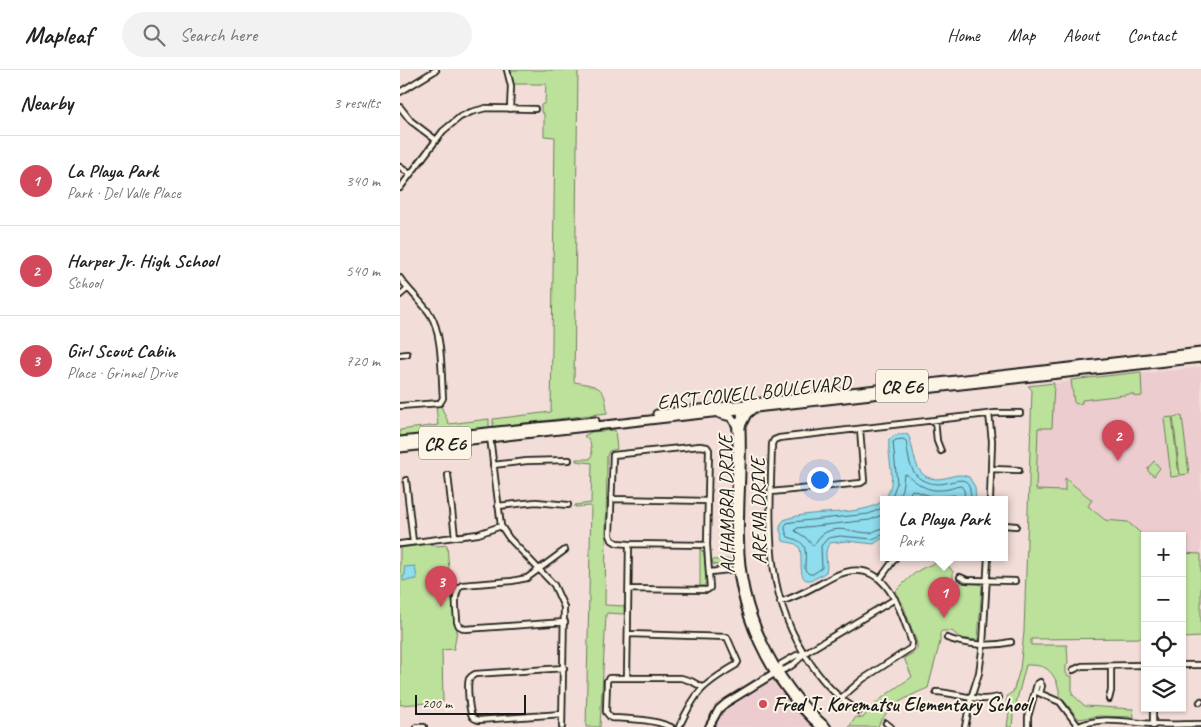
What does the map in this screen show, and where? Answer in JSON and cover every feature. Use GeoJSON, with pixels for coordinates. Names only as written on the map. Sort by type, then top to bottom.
{"type":"FeatureCollection","features":[{"type":"Feature","properties":{"kind":"main road","name":"EAST COVELL BOULEVARD"},"geometry":{"type":"LineString","coordinates":[[400,448],[490,434],[738,408],[1201,352]]}},
{"type":"Feature","properties":{"kind":"main road","name":"EAST COVELL BOULEVARD"},"geometry":{"type":"LineString","coordinates":[[400,441],[715,413],[738,408],[754,408],[1201,358]]}},
{"type":"Feature","properties":{"kind":"main road","name":"ALHAMBRA DRIVE"},"geometry":{"type":"LineString","coordinates":[[738,408],[735,540],[743,599],[761,650],[801,701],[827,727]]}},
{"type":"Feature","properties":{"kind":"main road"},"geometry":{"type":"LineString","coordinates":[[715,413],[731,417],[739,426],[747,414],[754,408]]}},
{"type":"Feature","properties":{"kind":"main road","name":"ALHAMBRA DRIVE"},"geometry":{"type":"LineString","coordinates":[[777,672],[797,704],[820,727]]}},
{"type":"Feature","properties":{"kind":"main road"},"geometry":{"type":"LineString","coordinates":[[709,727],[719,710],[726,703],[777,672]]}},
{"type":"Feature","properties":{"kind":"street"},"geometry":{"type":"LineString","coordinates":[[400,92],[436,70]]}},
{"type":"Feature","properties":{"kind":"street"},"geometry":{"type":"LineString","coordinates":[[507,70],[511,86],[510,108]]}},
{"type":"Feature","properties":{"kind":"street"},"geometry":{"type":"LineString","coordinates":[[400,107],[411,121],[436,140]]}},
{"type":"Feature","properties":{"kind":"street"},"geometry":{"type":"LineString","coordinates":[[400,188],[448,126],[466,114],[486,108],[535,108]]}},
{"type":"Feature","properties":{"kind":"street"},"geometry":{"type":"LineString","coordinates":[[400,167],[410,174]]}},
{"type":"Feature","properties":{"kind":"street"},"geometry":{"type":"LineString","coordinates":[[400,278],[430,315],[437,330],[443,398],[440,403],[400,406]]}},
{"type":"Feature","properties":{"kind":"street"},"geometry":{"type":"LineString","coordinates":[[400,296],[407,289]]}},
{"type":"Feature","properties":{"kind":"street"},"geometry":{"type":"LineString","coordinates":[[400,355],[407,354]]}},
{"type":"Feature","properties":{"kind":"street"},"geometry":{"type":"LineString","coordinates":[[989,414],[992,441],[990,496]]}},
{"type":"Feature","properties":{"kind":"street","name":"ARENA DRIVE"},"geometry":{"type":"LineString","coordinates":[[860,711],[841,698],[819,676],[804,654],[785,617],[780,602],[772,564],[770,542],[772,444],[774,440],[989,414],[1020,414]]}},
{"type":"Feature","properties":{"kind":"street"},"geometry":{"type":"LineString","coordinates":[[935,420],[937,441],[941,451]]}},
{"type":"Feature","properties":{"kind":"street"},"geometry":{"type":"LineString","coordinates":[[771,492],[861,483],[864,481],[860,429]]}},
{"type":"Feature","properties":{"kind":"street"},"geometry":{"type":"LineString","coordinates":[[490,434],[501,526],[509,538],[554,586],[564,607],[562,727]]}},
{"type":"Feature","properties":{"kind":"street"},"geometry":{"type":"LineString","coordinates":[[629,589],[707,590],[710,588],[707,545],[709,454],[707,447],[700,446],[613,455],[610,535],[612,540],[617,543],[629,544],[707,545]]}},
{"type":"Feature","properties":{"kind":"street"},"geometry":{"type":"LineString","coordinates":[[493,465],[527,461],[569,460]]}},
{"type":"Feature","properties":{"kind":"street"},"geometry":{"type":"LineString","coordinates":[[991,470],[1019,470]]}},
{"type":"Feature","properties":{"kind":"street"},"geometry":{"type":"LineString","coordinates":[[448,475],[455,537]]}},
{"type":"Feature","properties":{"kind":"street"},"geometry":{"type":"LineString","coordinates":[[406,480],[413,542]]}},
{"type":"Feature","properties":{"kind":"street"},"geometry":{"type":"LineString","coordinates":[[611,499],[708,501]]}},
{"type":"Feature","properties":{"kind":"street"},"geometry":{"type":"LineString","coordinates":[[498,506],[536,502],[568,505]]}},
{"type":"Feature","properties":{"kind":"street"},"geometry":{"type":"LineString","coordinates":[[400,544],[485,533],[501,526]]}},
{"type":"Feature","properties":{"kind":"street"},"geometry":{"type":"LineString","coordinates":[[1008,526],[1016,526]]}},
{"type":"Feature","properties":{"kind":"street"},"geometry":{"type":"LineString","coordinates":[[627,677],[629,544]]}},
{"type":"Feature","properties":{"kind":"street"},"geometry":{"type":"LineString","coordinates":[[565,550],[527,578],[462,585],[459,586],[456,594],[459,626],[468,630],[565,622]]}},
{"type":"Feature","properties":{"kind":"street"},"geometry":{"type":"LineString","coordinates":[[880,579],[893,561]]}},
{"type":"Feature","properties":{"kind":"street"},"geometry":{"type":"LineString","coordinates":[[965,727],[979,672],[983,644],[988,561]]}},
{"type":"Feature","properties":{"kind":"street"},"geometry":{"type":"LineString","coordinates":[[710,572],[739,569]]}},
{"type":"Feature","properties":{"kind":"street"},"geometry":{"type":"LineString","coordinates":[[780,602],[803,594],[845,572],[862,571],[880,579],[895,599],[912,643],[911,648],[863,679],[841,698]]}},
{"type":"Feature","properties":{"kind":"street"},"geometry":{"type":"LineString","coordinates":[[960,577],[967,580],[1015,581]]}},
{"type":"Feature","properties":{"kind":"street"},"geometry":{"type":"LineString","coordinates":[[777,672],[781,664],[797,655],[804,654],[895,599]]}},
{"type":"Feature","properties":{"kind":"street"},"geometry":{"type":"LineString","coordinates":[[628,634],[727,637],[738,662],[702,688],[690,703],[679,727]]}},
{"type":"Feature","properties":{"kind":"street"},"geometry":{"type":"LineString","coordinates":[[947,638],[983,644],[999,645],[1011,642]]}},
{"type":"Feature","properties":{"kind":"street"},"geometry":{"type":"LineString","coordinates":[[1186,665],[1201,664]]}},
{"type":"Feature","properties":{"kind":"street"},"geometry":{"type":"LineString","coordinates":[[1073,670],[1082,666],[1141,665]]}},
{"type":"Feature","properties":{"kind":"street"},"geometry":{"type":"LineString","coordinates":[[1109,699],[1111,666]]}},
{"type":"Feature","properties":{"kind":"street"},"geometry":{"type":"LineString","coordinates":[[562,714],[479,720],[471,714],[468,682],[470,677],[475,674],[564,668]]}},
{"type":"Feature","properties":{"kind":"street"},"geometry":{"type":"LineString","coordinates":[[671,727],[658,722],[611,718],[608,716],[606,712],[608,678],[681,678],[691,681],[702,688]]}},
{"type":"Feature","properties":{"kind":"street"},"geometry":{"type":"LineString","coordinates":[[936,692],[985,700],[999,697]]}},
{"type":"Feature","properties":{"kind":"street"},"geometry":{"type":"LineString","coordinates":[[1028,727],[1028,718],[1037,693],[1060,702],[1078,726],[1108,720],[1153,726],[1194,726],[1201,724]]}},
{"type":"Feature","properties":{"kind":"street"},"geometry":{"type":"LineString","coordinates":[[1153,712],[1153,726]]}},
{"type":"Feature","properties":{"kind":"street"},"geometry":{"type":"LineString","coordinates":[[1108,720],[1108,727]]}},
{"type":"Feature","properties":{"kind":"street"},"geometry":{"type":"LineString","coordinates":[[886,723],[891,727]]}},
{"type":"Feature","properties":{"kind":"street"},"geometry":{"type":"LineString","coordinates":[[417,727],[424,726]]}},
{"type":"Feature","properties":{"kind":"shaded area"},"geometry":{"type":"Polygon","coordinates":[[[1201,367],[1201,637],[1186,638],[1186,532],[1141,532],[1141,638],[1031,639],[1038,385],[1201,367]]]}},
{"type":"Feature","properties":{"kind":"shaded area","name":"Fred T. Korematsu Elementary School"},"geometry":{"type":"Polygon","coordinates":[[[771,681],[776,682],[792,704],[815,727],[714,727],[723,712],[771,681]]]}},
{"type":"Feature","properties":{"kind":"green space"},"geometry":{"type":"Polygon","coordinates":[[[509,70],[578,70],[574,382],[595,386],[599,389],[605,397],[607,413],[493,427],[493,419],[551,412],[555,137],[544,136],[544,114],[541,112],[541,105],[545,103],[546,84],[513,84],[509,70]]]}},
{"type":"Feature","properties":{"kind":"green space"},"geometry":{"type":"Polygon","coordinates":[[[1141,372],[1142,396],[1135,397],[1133,394],[1082,400],[1082,403],[1076,404],[1074,402],[1071,380],[1141,372]]]}},
{"type":"Feature","properties":{"kind":"green space"},"geometry":{"type":"Polygon","coordinates":[[[1054,383],[1052,428],[1038,428],[1036,490],[1065,491],[1065,478],[1092,500],[1088,506],[1105,520],[1128,522],[1141,533],[1141,638],[1031,639],[1031,645],[1067,645],[1068,663],[1066,665],[1066,673],[1068,676],[1072,676],[1072,694],[1085,706],[1133,709],[1134,717],[1099,716],[1079,719],[1059,695],[1057,683],[1052,673],[1041,666],[1026,665],[1013,715],[1012,727],[1007,727],[1010,705],[1006,703],[1008,695],[1013,692],[1020,669],[1024,632],[1032,390],[1028,386],[1054,383]]]}},
{"type":"Feature","properties":{"kind":"green space"},"geometry":{"type":"Polygon","coordinates":[[[436,406],[441,406],[449,424],[489,419],[489,428],[400,438],[400,430],[438,425],[436,406]]]}},
{"type":"Feature","properties":{"kind":"green space"},"geometry":{"type":"Polygon","coordinates":[[[1182,416],[1189,474],[1180,475],[1173,417],[1182,416]]]}},
{"type":"Feature","properties":{"kind":"green space"},"geometry":{"type":"Polygon","coordinates":[[[1172,417],[1179,476],[1171,477],[1164,418],[1172,417]]]}},
{"type":"Feature","properties":{"kind":"green space"},"geometry":{"type":"Polygon","coordinates":[[[615,430],[617,449],[609,451],[607,456],[605,605],[624,606],[624,614],[607,613],[606,615],[600,727],[586,727],[591,506],[575,507],[575,505],[591,503],[592,463],[576,461],[576,459],[590,459],[592,455],[590,441],[584,436],[591,432],[615,430]]]}},
{"type":"Feature","properties":{"kind":"green space"},"geometry":{"type":"Polygon","coordinates":[[[1154,461],[1160,468],[1154,476],[1148,471],[1148,468],[1154,461]]]}},
{"type":"Feature","properties":{"kind":"green space"},"geometry":{"type":"Polygon","coordinates":[[[430,544],[437,546],[447,545],[451,595],[457,630],[454,649],[442,650],[443,702],[400,705],[400,548],[430,544]]]}},
{"type":"Feature","properties":{"kind":"green space"},"geometry":{"type":"Polygon","coordinates":[[[700,549],[704,553],[707,581],[704,586],[700,586],[700,549]]]}},
{"type":"Feature","properties":{"kind":"green space"},"geometry":{"type":"Polygon","coordinates":[[[1186,553],[1201,554],[1201,637],[1186,638],[1186,553]]]}},
{"type":"Feature","properties":{"kind":"green space"},"geometry":{"type":"Polygon","coordinates":[[[732,559],[730,563],[717,565],[713,564],[712,560],[732,559]]]}},
{"type":"Feature","properties":{"kind":"green space"},"geometry":{"type":"Polygon","coordinates":[[[937,563],[947,564],[953,572],[953,581],[955,583],[979,584],[982,586],[978,639],[960,638],[952,631],[942,631],[928,688],[889,707],[878,727],[849,727],[856,717],[863,718],[879,700],[912,677],[904,658],[915,652],[917,643],[896,591],[919,570],[937,563]]]}},
{"type":"Feature","properties":{"kind":"water"},"geometry":{"type":"Polygon","coordinates":[[[895,435],[908,435],[918,468],[922,474],[935,479],[959,475],[969,477],[975,487],[976,496],[887,496],[891,485],[889,440],[895,435]]]}},
{"type":"Feature","properties":{"kind":"water"},"geometry":{"type":"Polygon","coordinates":[[[880,503],[880,540],[874,544],[847,541],[830,543],[826,550],[826,572],[815,579],[807,580],[803,577],[798,546],[783,541],[780,528],[784,520],[808,514],[850,511],[875,506],[880,503]]]}},
{"type":"Feature","properties":{"kind":"water"},"geometry":{"type":"Polygon","coordinates":[[[415,566],[417,579],[403,581],[403,576],[405,575],[404,567],[415,566]]]}},
{"type":"Feature","properties":{"kind":"place","name":"Harper Jr. High School"},"geometry":{"type":"Point","coordinates":[1118,461]}},
{"type":"Feature","properties":{"kind":"place","name":"Girl Scout Cabin"},"geometry":{"type":"Point","coordinates":[441,607]}},
{"type":"Feature","properties":{"kind":"place","name":"La Playa Park"},"geometry":{"type":"Point","coordinates":[944,618]}},
{"type":"Feature","properties":{"kind":"place","name":"Fred T. Korematsu Elementary School"},"geometry":{"type":"Point","coordinates":[763,704]}}]}
